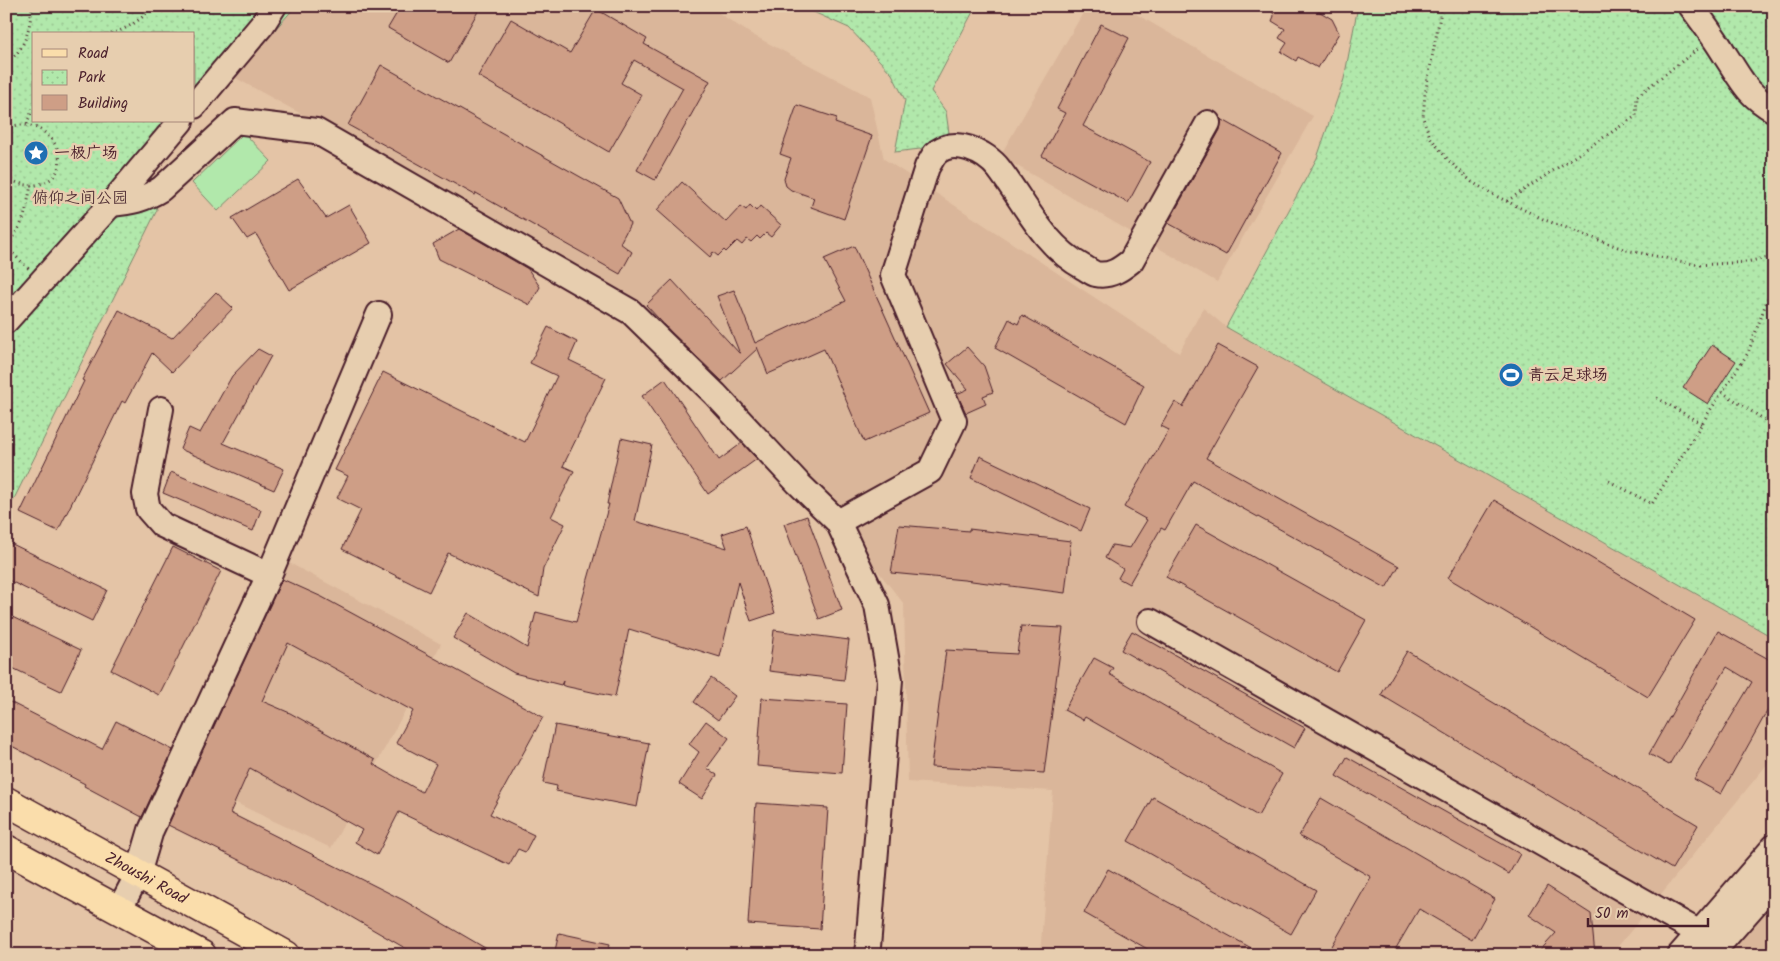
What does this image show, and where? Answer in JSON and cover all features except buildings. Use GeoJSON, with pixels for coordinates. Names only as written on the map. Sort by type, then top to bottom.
{"type":"FeatureCollection","features":[{"type":"Feature","properties":{"kind":"main road","name":"Zhoushi Road"},"geometry":{"type":"LineString","coordinates":[[6,801],[286,955]]}},
{"type":"Feature","properties":{"kind":"main road"},"geometry":{"type":"LineString","coordinates":[[6,849],[202,955]]}},
{"type":"Feature","properties":{"kind":"street"},"geometry":{"type":"LineString","coordinates":[[195,105],[262,25],[274,6]]}},
{"type":"Feature","properties":{"kind":"street"},"geometry":{"type":"LineString","coordinates":[[1691,6],[1714,37],[1747,90],[1761,103],[1774,110]]}},
{"type":"Feature","properties":{"kind":"street"},"geometry":{"type":"LineString","coordinates":[[111,204],[148,198],[161,189],[235,121],[316,131],[631,312],[715,394],[798,483],[838,522],[877,605],[890,680],[866,955]]}},
{"type":"Feature","properties":{"kind":"street"},"geometry":{"type":"LineString","coordinates":[[6,321],[111,204],[180,122]]}},
{"type":"Feature","properties":{"kind":"street"},"geometry":{"type":"LineString","coordinates":[[838,522],[930,471],[954,420],[893,275],[927,168],[936,154],[949,146],[965,146],[980,154],[998,167],[1045,236],[1073,262],[1096,274],[1118,272],[1131,261],[1208,123]]}},
{"type":"Feature","properties":{"kind":"street"},"geometry":{"type":"LineString","coordinates":[[119,910],[138,874],[151,830],[268,575],[379,314]]}},
{"type":"Feature","properties":{"kind":"street"},"geometry":{"type":"LineString","coordinates":[[161,409],[145,494],[148,508],[162,525],[268,575]]}},
{"type":"Feature","properties":{"kind":"street"},"geometry":{"type":"LineString","coordinates":[[1150,621],[1698,933],[1715,950],[1774,882]]}},
{"type":"Feature","properties":{"kind":"street"},"geometry":{"type":"LineString","coordinates":[[1680,955],[1774,848]]}},
{"type":"Feature","properties":{"kind":"path"},"geometry":{"type":"LineString","coordinates":[[6,62],[12,59],[23,46],[32,6]]}},
{"type":"Feature","properties":{"kind":"path"},"geometry":{"type":"LineString","coordinates":[[117,32],[136,22],[152,6]]}},
{"type":"Feature","properties":{"kind":"path"},"geometry":{"type":"LineString","coordinates":[[1442,6],[1425,94],[1423,118],[1430,137],[1448,160],[1472,182],[1545,220],[1626,250],[1699,265],[1746,262],[1774,256]]}},
{"type":"Feature","properties":{"kind":"path"},"geometry":{"type":"LineString","coordinates":[[1507,201],[1636,116],[1636,96],[1714,37]]}},
{"type":"Feature","properties":{"kind":"path"},"geometry":{"type":"LineString","coordinates":[[26,124],[32,110]]}},
{"type":"Feature","properties":{"kind":"path"},"geometry":{"type":"LineString","coordinates":[[6,128],[16,124],[26,124],[38,128],[47,134],[57,147],[60,162],[56,172],[50,179],[41,184],[20,184],[6,176]]}},
{"type":"Feature","properties":{"kind":"path"},"geometry":{"type":"LineString","coordinates":[[31,185],[25,216],[21,226],[6,246],[42,281]]}},
{"type":"Feature","properties":{"kind":"path"},"geometry":{"type":"LineString","coordinates":[[1609,481],[1652,504],[1748,353],[1774,281]]}},
{"type":"Feature","properties":{"kind":"path"},"geometry":{"type":"LineString","coordinates":[[1722,392],[1774,426]]}},
{"type":"Feature","properties":{"kind":"path"},"geometry":{"type":"LineString","coordinates":[[1656,398],[1702,424]]}},
{"type":"Feature","properties":{"kind":"shaded area"},"geometry":{"type":"Polygon","coordinates":[[[296,6],[708,6],[751,34],[870,97],[884,159],[1179,353],[1203,308],[1226,327],[1774,638],[1774,756],[1611,955],[1040,955],[1053,791],[908,782],[904,604],[816,493],[627,293],[234,77],[296,6]]]}},
{"type":"Feature","properties":{"kind":"shaded area"},"geometry":{"type":"Polygon","coordinates":[[[1087,6],[1122,6],[1313,116],[1217,282],[1000,156],[1087,6]]]}},
{"type":"Feature","properties":{"kind":"shaded area"},"geometry":{"type":"Polygon","coordinates":[[[280,558],[441,644],[331,848],[181,777],[280,558]]]}},
{"type":"Feature","properties":{"kind":"shaded area"},"geometry":{"type":"Polygon","coordinates":[[[1774,882],[1774,955],[1710,955],[1774,882]]]}},
{"type":"Feature","properties":{"kind":"green space","name":"俯仰之间公园"},"geometry":{"type":"Polygon","coordinates":[[[6,6],[296,6],[195,120],[195,32],[32,32],[32,122],[193,122],[150,170],[157,210],[6,515],[6,6]]]}},
{"type":"Feature","properties":{"kind":"green space"},"geometry":{"type":"Polygon","coordinates":[[[800,6],[976,6],[931,91],[946,112],[949,133],[920,149],[895,152],[905,100],[892,74],[849,28],[800,6]]]}},
{"type":"Feature","properties":{"kind":"green space"},"geometry":{"type":"Polygon","coordinates":[[[1358,6],[1774,6],[1774,638],[1226,327],[1317,158],[1344,79],[1358,6]]]}},
{"type":"Feature","properties":{"kind":"green space"},"geometry":{"type":"Polygon","coordinates":[[[244,133],[271,161],[218,211],[192,183],[244,133]]]}},
{"type":"Feature","properties":{"kind":"place","name":"一极广场"},"geometry":{"type":"Point","coordinates":[36,153]}},
{"type":"Feature","properties":{"kind":"place","name":"青云足球场"},"geometry":{"type":"Point","coordinates":[1511,375]}}]}
